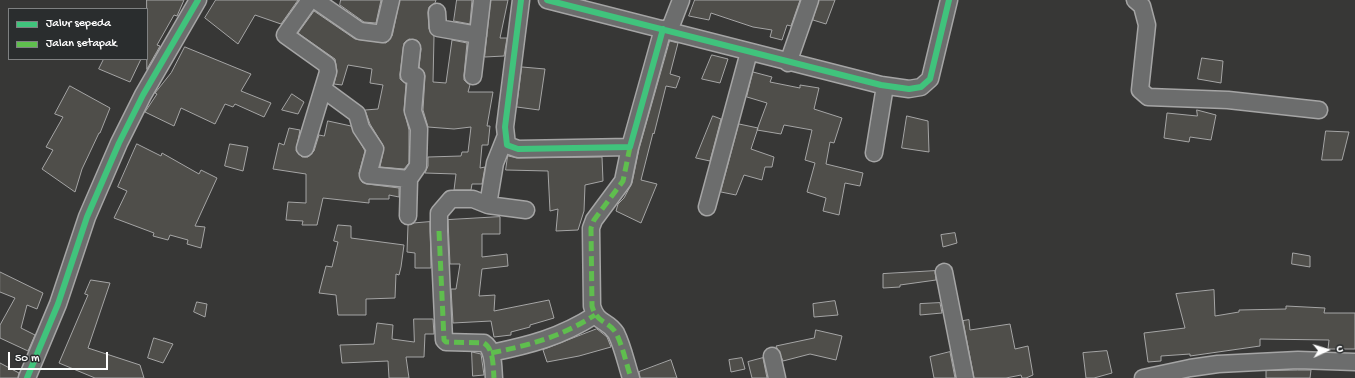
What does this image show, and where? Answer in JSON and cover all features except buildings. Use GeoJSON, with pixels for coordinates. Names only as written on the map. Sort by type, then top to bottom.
{"type":"FeatureCollection","features":[{"type":"Feature","properties":{"kind":"street"},"geometry":{"type":"LineString","coordinates":[[27,378],[58,304],[87,218],[119,144],[143,95],[198,0]]}},
{"type":"Feature","properties":{"kind":"street"},"geometry":{"type":"LineString","coordinates":[[305,148],[328,72],[327,65],[286,35],[310,0]]}},
{"type":"Feature","properties":{"kind":"street"},"geometry":{"type":"LineString","coordinates":[[315,0],[360,31],[383,34],[391,0]]}},
{"type":"Feature","properties":{"kind":"street"},"geometry":{"type":"LineString","coordinates":[[472,76],[482,0]]}},
{"type":"Feature","properties":{"kind":"street"},"geometry":{"type":"LineString","coordinates":[[521,0],[506,110],[505,138],[507,145],[518,150],[630,147]]}},
{"type":"Feature","properties":{"kind":"street"},"geometry":{"type":"LineString","coordinates":[[547,0],[788,63],[885,86],[909,89],[921,87],[930,79],[949,0]]}},
{"type":"Feature","properties":{"kind":"street"},"geometry":{"type":"LineString","coordinates":[[631,378],[623,349],[615,332],[595,315],[592,306],[591,228],[594,220],[623,181],[630,147],[666,30],[681,0]]}},
{"type":"Feature","properties":{"kind":"street"},"geometry":{"type":"LineString","coordinates":[[788,63],[810,0]]}},
{"type":"Feature","properties":{"kind":"street"},"geometry":{"type":"LineString","coordinates":[[1135,0],[1142,6],[1147,25],[1140,90],[1148,97],[1228,100],[1319,110]]}},
{"type":"Feature","properties":{"kind":"street"},"geometry":{"type":"LineString","coordinates":[[437,12],[438,28],[478,35]]}},
{"type":"Feature","properties":{"kind":"street"},"geometry":{"type":"LineString","coordinates":[[408,216],[409,179],[418,166],[419,129],[413,111],[416,76],[409,75],[412,48]]}},
{"type":"Feature","properties":{"kind":"street"},"geometry":{"type":"LineString","coordinates":[[707,207],[749,52]]}},
{"type":"Feature","properties":{"kind":"street"},"geometry":{"type":"LineString","coordinates":[[874,152],[885,86]]}},
{"type":"Feature","properties":{"kind":"street"},"geometry":{"type":"LineString","coordinates":[[323,89],[357,114],[361,128],[375,149],[368,175],[409,179]]}},
{"type":"Feature","properties":{"kind":"street"},"geometry":{"type":"LineString","coordinates":[[488,205],[495,163],[505,138]]}},
{"type":"Feature","properties":{"kind":"street"},"geometry":{"type":"LineString","coordinates":[[494,378],[491,353],[489,347],[484,343],[446,342],[444,340],[439,213],[451,198],[473,199],[488,205],[526,210]]}},
{"type":"Feature","properties":{"kind":"street"},"geometry":{"type":"LineString","coordinates":[[944,272],[965,378]]}},
{"type":"Feature","properties":{"kind":"street"},"geometry":{"type":"LineString","coordinates":[[491,353],[519,348],[560,335],[574,329],[595,315]]}},
{"type":"Feature","properties":{"kind":"street"},"geometry":{"type":"LineString","coordinates":[[772,356],[777,378]]}},
{"type":"Feature","properties":{"kind":"street"},"geometry":{"type":"LineString","coordinates":[[1143,378],[1190,368],[1218,364],[1298,360],[1355,362]]}},
{"type":"Feature","properties":{"kind":"marked path"},"geometry":{"type":"LineString","coordinates":[[630,147],[623,181],[594,220],[591,228],[592,306],[597,316],[610,326],[616,333],[623,349],[631,378]]}},
{"type":"Feature","properties":{"kind":"marked path"},"geometry":{"type":"LineString","coordinates":[[439,231],[444,340],[446,342],[484,343],[490,349],[494,378]]}},
{"type":"Feature","properties":{"kind":"marked path"},"geometry":{"type":"LineString","coordinates":[[491,353],[519,347],[557,335],[595,315]]}},
{"type":"Feature","properties":{"kind":"cycle path"},"geometry":{"type":"LineString","coordinates":[[27,378],[58,304],[87,217],[119,143],[143,95],[198,0]]}},
{"type":"Feature","properties":{"kind":"cycle path"},"geometry":{"type":"LineString","coordinates":[[521,0],[505,127],[507,145],[518,149],[630,147],[663,29]]}},
{"type":"Feature","properties":{"kind":"cycle path"},"geometry":{"type":"LineString","coordinates":[[547,0],[881,85],[909,89],[921,87],[930,79],[949,0]]}}]}
